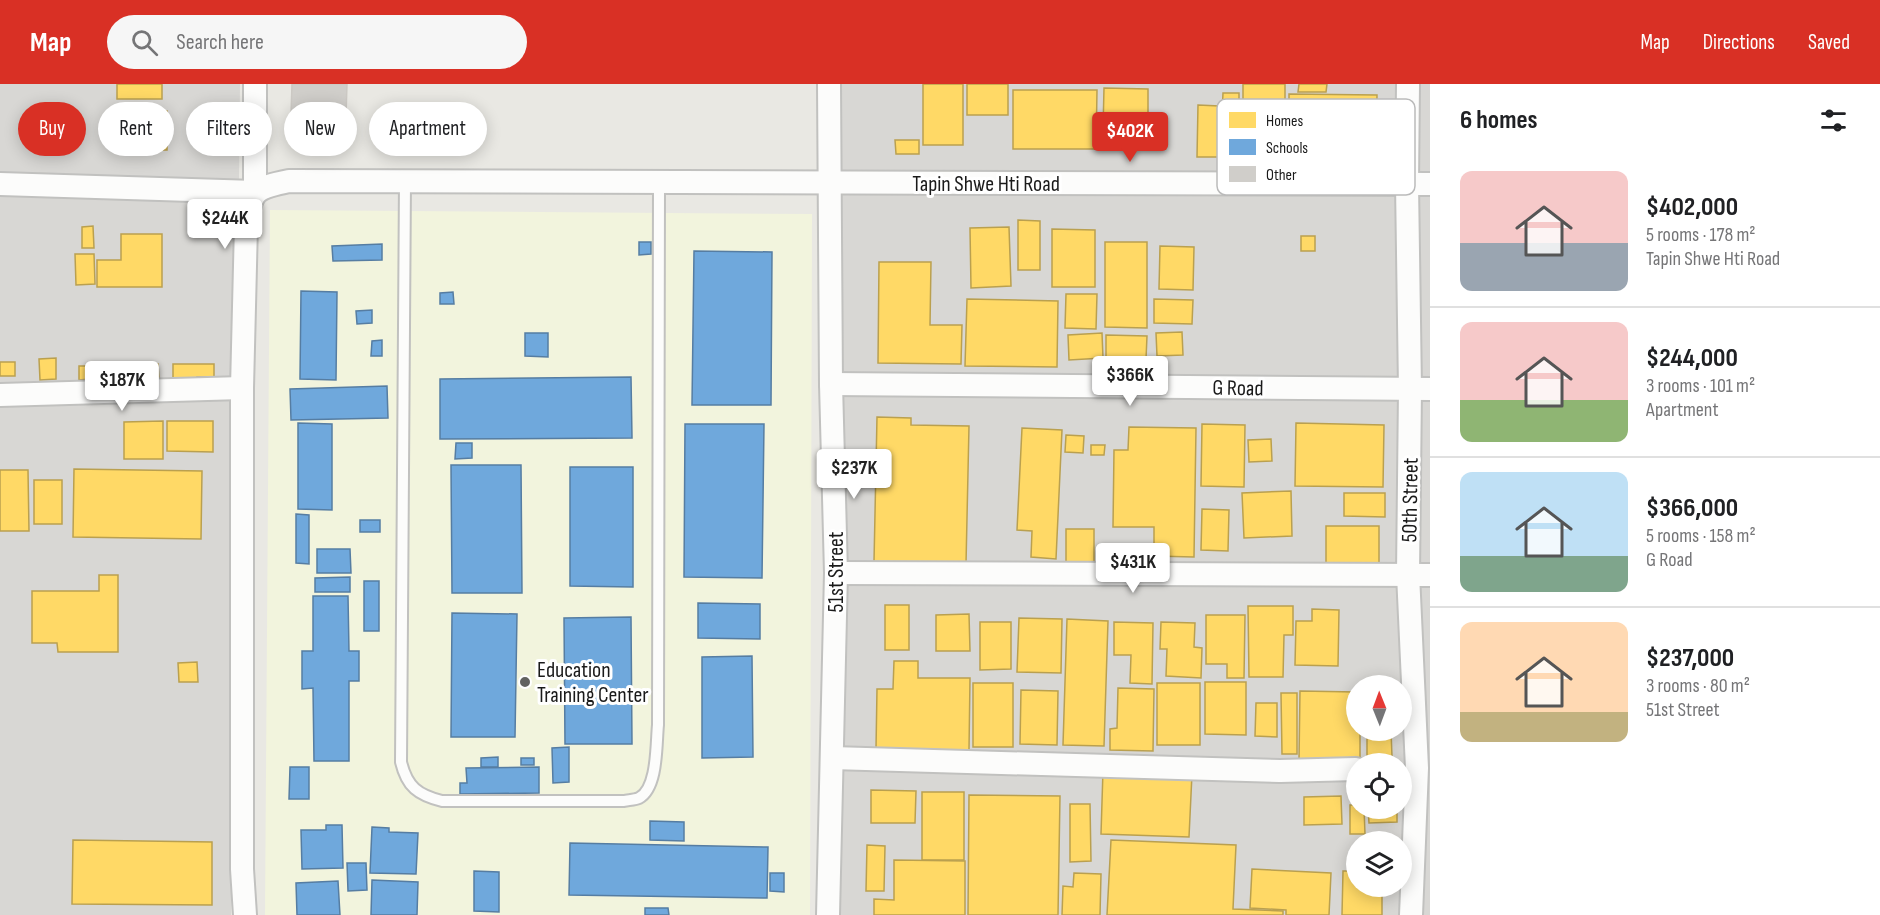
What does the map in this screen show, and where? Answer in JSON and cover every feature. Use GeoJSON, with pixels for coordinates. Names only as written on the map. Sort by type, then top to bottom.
{"type":"FeatureCollection","features":[{"type":"Feature","properties":{"kind":"street"},"geometry":{"type":"LineString","coordinates":[[245,915],[242,869],[242,388],[246,225],[249,207],[255,192],[255,84]]}},
{"type":"Feature","properties":{"kind":"street","name":"51st Street"},"geometry":{"type":"LineString","coordinates":[[828,915],[836,573],[831,384],[829,84]]}},
{"type":"Feature","properties":{"kind":"street","name":"50th Street"},"geometry":{"type":"LineString","coordinates":[[1408,84],[1408,99]]}},
{"type":"Feature","properties":{"kind":"street","name":"Tapin Shwe Hti Road"},"geometry":{"type":"LineString","coordinates":[[255,192],[266,186],[289,181],[1217,183]]}},
{"type":"Feature","properties":{"kind":"street"},"geometry":{"type":"LineString","coordinates":[[0,184],[255,192]]}},
{"type":"Feature","properties":{"kind":"street","name":"50th Street"},"geometry":{"type":"LineString","coordinates":[[1408,195],[1420,389],[1416,768],[1411,915]]}},
{"type":"Feature","properties":{"kind":"street","name":"G Road"},"geometry":{"type":"LineString","coordinates":[[831,384],[1420,389]]}},
{"type":"Feature","properties":{"kind":"street"},"geometry":{"type":"LineString","coordinates":[[0,395],[242,388]]}},
{"type":"Feature","properties":{"kind":"street"},"geometry":{"type":"LineString","coordinates":[[836,573],[1419,575]]}},
{"type":"Feature","properties":{"kind":"street"},"geometry":{"type":"LineString","coordinates":[[832,758],[1280,771],[1346,769]]}},
{"type":"Feature","properties":{"kind":"lane"},"geometry":{"type":"LineString","coordinates":[[405,181],[401,762],[404,776],[412,787],[426,797],[442,801],[624,801],[639,798],[648,789],[654,774],[658,725],[659,182]]}},
{"type":"Feature","properties":{"kind":"shaded area"},"geometry":{"type":"Polygon","coordinates":[[[0,84],[240,84],[240,102],[186,102],[186,156],[239,156],[231,915],[0,915],[0,84]]]}},
{"type":"Feature","properties":{"kind":"shaded area"},"geometry":{"type":"Polygon","coordinates":[[[840,84],[1430,84],[1430,915],[839,915],[840,84]]]}},
{"type":"Feature","properties":{"kind":"shaded area"},"geometry":{"type":"Polygon","coordinates":[[[270,210],[812,214],[810,915],[265,915],[270,210]]]}},
{"type":"Feature","properties":{"kind":"building: Homes"},"geometry":{"type":"Polygon","coordinates":[[[117,84],[162,84],[162,99],[117,99],[117,84]]]}},
{"type":"Feature","properties":{"kind":"building: Homes"},"geometry":{"type":"Polygon","coordinates":[[[923,84],[963,84],[963,145],[923,145],[923,84]]]}},
{"type":"Feature","properties":{"kind":"building: Homes"},"geometry":{"type":"Polygon","coordinates":[[[967,84],[1008,84],[1008,115],[967,115],[967,84]]]}},
{"type":"Feature","properties":{"kind":"building: Homes"},"geometry":{"type":"Polygon","coordinates":[[[1243,84],[1285,84],[1285,99],[1243,99],[1243,84]]]}},
{"type":"Feature","properties":{"kind":"building: Homes"},"geometry":{"type":"Polygon","coordinates":[[[1299,84],[1327,84],[1326,92],[1298,92],[1299,84]]]}},
{"type":"Feature","properties":{"kind":"building: Homes"},"geometry":{"type":"Polygon","coordinates":[[[1104,88],[1148,89],[1148,130],[1103,130],[1104,88]]]}},
{"type":"Feature","properties":{"kind":"building: Homes"},"geometry":{"type":"Polygon","coordinates":[[[1013,90],[1097,90],[1096,149],[1013,149],[1013,90]]]}},
{"type":"Feature","properties":{"kind":"building: Homes"},"geometry":{"type":"Polygon","coordinates":[[[1223,93],[1239,93],[1239,99],[1223,99],[1223,93]]]}},
{"type":"Feature","properties":{"kind":"building: Homes"},"geometry":{"type":"Polygon","coordinates":[[[1289,94],[1377,95],[1377,99],[1289,99],[1289,94]]]}},
{"type":"Feature","properties":{"kind":"building: Homes"},"geometry":{"type":"Polygon","coordinates":[[[1198,105],[1217,106],[1217,157],[1197,157],[1198,105]]]}},
{"type":"Feature","properties":{"kind":"building: Homes"},"geometry":{"type":"Polygon","coordinates":[[[895,140],[919,140],[919,154],[896,154],[895,140]]]}},
{"type":"Feature","properties":{"kind":"building: Homes"},"geometry":{"type":"Polygon","coordinates":[[[1018,220],[1040,221],[1040,270],[1018,270],[1018,220]]]}},
{"type":"Feature","properties":{"kind":"building: Homes"},"geometry":{"type":"Polygon","coordinates":[[[93,226],[94,248],[82,248],[82,227],[93,226]]]}},
{"type":"Feature","properties":{"kind":"building: Homes"},"geometry":{"type":"Polygon","coordinates":[[[1009,227],[1011,286],[971,288],[970,228],[1009,227]]]}},
{"type":"Feature","properties":{"kind":"building: Homes"},"geometry":{"type":"Polygon","coordinates":[[[1052,229],[1095,230],[1095,287],[1052,287],[1052,229]]]}},
{"type":"Feature","properties":{"kind":"building: Homes"},"geometry":{"type":"Polygon","coordinates":[[[121,234],[162,234],[162,287],[97,287],[97,260],[121,260],[121,234]]]}},
{"type":"Feature","properties":{"kind":"building: Homes"},"geometry":{"type":"Polygon","coordinates":[[[1301,236],[1315,236],[1315,251],[1301,251],[1301,236]]]}},
{"type":"Feature","properties":{"kind":"building: Homes"},"geometry":{"type":"Polygon","coordinates":[[[1105,242],[1147,242],[1147,328],[1105,327],[1105,242]]]}},
{"type":"Feature","properties":{"kind":"building: Homes"},"geometry":{"type":"Polygon","coordinates":[[[1160,246],[1194,247],[1193,290],[1159,289],[1160,246]]]}},
{"type":"Feature","properties":{"kind":"building: Homes"},"geometry":{"type":"Polygon","coordinates":[[[75,254],[94,254],[95,284],[76,285],[75,254]]]}},
{"type":"Feature","properties":{"kind":"building: Homes"},"geometry":{"type":"Polygon","coordinates":[[[879,262],[931,262],[930,325],[962,325],[961,364],[878,363],[879,262]]]}},
{"type":"Feature","properties":{"kind":"building: Homes"},"geometry":{"type":"Polygon","coordinates":[[[1066,294],[1097,294],[1096,329],[1065,328],[1066,294]]]}},
{"type":"Feature","properties":{"kind":"building: Homes"},"geometry":{"type":"Polygon","coordinates":[[[967,299],[1058,301],[1057,367],[965,366],[967,299]]]}},
{"type":"Feature","properties":{"kind":"building: Homes"},"geometry":{"type":"Polygon","coordinates":[[[1154,299],[1193,300],[1192,324],[1154,323],[1154,299]]]}},
{"type":"Feature","properties":{"kind":"building: Homes"},"geometry":{"type":"Polygon","coordinates":[[[1182,332],[1183,355],[1157,356],[1156,333],[1182,332]]]}},
{"type":"Feature","properties":{"kind":"building: Homes"},"geometry":{"type":"Polygon","coordinates":[[[1102,333],[1103,358],[1069,360],[1068,335],[1102,333]]]}},
{"type":"Feature","properties":{"kind":"building: Homes"},"geometry":{"type":"Polygon","coordinates":[[[1106,335],[1147,336],[1146,359],[1106,358],[1106,335]]]}},
{"type":"Feature","properties":{"kind":"building: Homes"},"geometry":{"type":"Polygon","coordinates":[[[56,358],[56,379],[40,380],[39,359],[56,358]]]}},
{"type":"Feature","properties":{"kind":"building: Homes"},"geometry":{"type":"Polygon","coordinates":[[[0,362],[15,362],[15,376],[0,376],[0,362]]]}},
{"type":"Feature","properties":{"kind":"building: Homes"},"geometry":{"type":"Polygon","coordinates":[[[121,362],[123,381],[111,382],[110,363],[121,362]]]}},
{"type":"Feature","properties":{"kind":"building: Homes"},"geometry":{"type":"Polygon","coordinates":[[[93,363],[106,363],[107,383],[93,383],[93,363]]]}},
{"type":"Feature","properties":{"kind":"building: Homes"},"geometry":{"type":"Polygon","coordinates":[[[158,364],[159,381],[133,382],[132,365],[158,364]]]}},
{"type":"Feature","properties":{"kind":"building: Homes"},"geometry":{"type":"Polygon","coordinates":[[[173,364],[214,364],[214,377],[197,377],[197,385],[173,385],[173,364]]]}},
{"type":"Feature","properties":{"kind":"building: Homes"},"geometry":{"type":"Polygon","coordinates":[[[79,366],[89,366],[90,379],[79,380],[79,366]]]}},
{"type":"Feature","properties":{"kind":"building: Homes"},"geometry":{"type":"Polygon","coordinates":[[[877,417],[911,418],[911,425],[969,426],[966,564],[874,562],[877,417]]]}},
{"type":"Feature","properties":{"kind":"building: Homes"},"geometry":{"type":"Polygon","coordinates":[[[163,421],[163,459],[124,459],[124,422],[163,421]]]}},
{"type":"Feature","properties":{"kind":"building: Homes"},"geometry":{"type":"Polygon","coordinates":[[[167,421],[213,421],[213,452],[167,451],[167,421]]]}},
{"type":"Feature","properties":{"kind":"building: Homes"},"geometry":{"type":"Polygon","coordinates":[[[1296,423],[1384,425],[1383,487],[1295,486],[1296,423]]]}},
{"type":"Feature","properties":{"kind":"building: Homes"},"geometry":{"type":"Polygon","coordinates":[[[1202,424],[1245,425],[1244,487],[1201,486],[1202,424]]]}},
{"type":"Feature","properties":{"kind":"building: Homes"},"geometry":{"type":"Polygon","coordinates":[[[1129,427],[1196,428],[1194,557],[1154,556],[1154,527],[1113,527],[1114,450],[1128,450],[1129,427]]]}},
{"type":"Feature","properties":{"kind":"building: Homes"},"geometry":{"type":"Polygon","coordinates":[[[1022,428],[1062,430],[1056,559],[1031,557],[1032,531],[1017,530],[1022,428]]]}},
{"type":"Feature","properties":{"kind":"building: Homes"},"geometry":{"type":"Polygon","coordinates":[[[1066,435],[1084,436],[1083,453],[1065,452],[1066,435]]]}},
{"type":"Feature","properties":{"kind":"building: Homes"},"geometry":{"type":"Polygon","coordinates":[[[1271,439],[1272,461],[1249,462],[1248,440],[1271,439]]]}},
{"type":"Feature","properties":{"kind":"building: Homes"},"geometry":{"type":"Polygon","coordinates":[[[1091,445],[1105,445],[1104,455],[1091,455],[1091,445]]]}},
{"type":"Feature","properties":{"kind":"building: Homes"},"geometry":{"type":"Polygon","coordinates":[[[74,469],[202,471],[201,539],[73,537],[74,469]]]}},
{"type":"Feature","properties":{"kind":"building: Homes"},"geometry":{"type":"Polygon","coordinates":[[[0,470],[28,470],[29,531],[0,531],[0,470]]]}},
{"type":"Feature","properties":{"kind":"building: Homes"},"geometry":{"type":"Polygon","coordinates":[[[34,480],[62,480],[62,524],[34,524],[34,480]]]}},
{"type":"Feature","properties":{"kind":"building: Homes"},"geometry":{"type":"Polygon","coordinates":[[[1291,491],[1292,536],[1244,538],[1242,493],[1291,491]]]}},
{"type":"Feature","properties":{"kind":"building: Homes"},"geometry":{"type":"Polygon","coordinates":[[[1344,493],[1385,493],[1385,517],[1344,516],[1344,493]]]}},
{"type":"Feature","properties":{"kind":"building: Homes"},"geometry":{"type":"Polygon","coordinates":[[[1202,509],[1229,510],[1228,551],[1201,550],[1202,509]]]}},
{"type":"Feature","properties":{"kind":"building: Homes"},"geometry":{"type":"Polygon","coordinates":[[[1326,526],[1379,526],[1379,563],[1326,563],[1326,526]]]}},
{"type":"Feature","properties":{"kind":"building: Homes"},"geometry":{"type":"Polygon","coordinates":[[[1066,529],[1094,529],[1094,563],[1066,563],[1066,529]]]}},
{"type":"Feature","properties":{"kind":"building: Homes"},"geometry":{"type":"Polygon","coordinates":[[[99,575],[118,575],[118,652],[58,652],[57,643],[32,643],[32,591],[99,591],[99,575]]]}},
{"type":"Feature","properties":{"kind":"building: Homes"},"geometry":{"type":"Polygon","coordinates":[[[885,605],[909,605],[909,650],[885,650],[885,605]]]}},
{"type":"Feature","properties":{"kind":"building: Homes"},"geometry":{"type":"Polygon","coordinates":[[[1248,606],[1293,606],[1293,635],[1284,635],[1283,677],[1249,677],[1248,606]]]}},
{"type":"Feature","properties":{"kind":"building: Homes"},"geometry":{"type":"Polygon","coordinates":[[[1312,609],[1339,610],[1338,666],[1295,665],[1296,621],[1312,621],[1312,609]]]}},
{"type":"Feature","properties":{"kind":"building: Homes"},"geometry":{"type":"Polygon","coordinates":[[[969,614],[970,651],[936,651],[936,615],[969,614]]]}},
{"type":"Feature","properties":{"kind":"building: Homes"},"geometry":{"type":"Polygon","coordinates":[[[1206,615],[1245,615],[1244,678],[1227,678],[1227,664],[1206,664],[1206,615]]]}},
{"type":"Feature","properties":{"kind":"building: Homes"},"geometry":{"type":"Polygon","coordinates":[[[1019,618],[1062,619],[1061,673],[1017,672],[1019,618]]]}},
{"type":"Feature","properties":{"kind":"building: Homes"},"geometry":{"type":"Polygon","coordinates":[[[1067,619],[1108,621],[1104,746],[1063,745],[1067,619]]]}},
{"type":"Feature","properties":{"kind":"building: Homes"},"geometry":{"type":"Polygon","coordinates":[[[980,622],[1011,622],[1011,669],[980,670],[980,622]]]}},
{"type":"Feature","properties":{"kind":"building: Homes"},"geometry":{"type":"Polygon","coordinates":[[[1114,622],[1153,623],[1152,684],[1130,683],[1131,655],[1114,655],[1114,622]]]}},
{"type":"Feature","properties":{"kind":"building: Homes"},"geometry":{"type":"Polygon","coordinates":[[[1161,622],[1195,623],[1194,647],[1202,648],[1201,678],[1166,676],[1167,649],[1160,649],[1161,622]]]}},
{"type":"Feature","properties":{"kind":"building: Homes"},"geometry":{"type":"Polygon","coordinates":[[[894,661],[918,661],[918,678],[970,678],[969,750],[876,749],[877,689],[893,689],[894,661]]]}},
{"type":"Feature","properties":{"kind":"building: Homes"},"geometry":{"type":"Polygon","coordinates":[[[197,662],[198,682],[179,682],[178,663],[197,662]]]}},
{"type":"Feature","properties":{"kind":"building: Homes"},"geometry":{"type":"Polygon","coordinates":[[[1205,682],[1246,682],[1246,735],[1205,734],[1205,682]]]}},
{"type":"Feature","properties":{"kind":"building: Homes"},"geometry":{"type":"Polygon","coordinates":[[[973,683],[1013,683],[1013,747],[973,747],[973,683]]]}},
{"type":"Feature","properties":{"kind":"building: Homes"},"geometry":{"type":"Polygon","coordinates":[[[1157,683],[1200,683],[1200,745],[1157,745],[1157,683]]]}},
{"type":"Feature","properties":{"kind":"building: Homes"},"geometry":{"type":"Polygon","coordinates":[[[1118,688],[1154,689],[1153,751],[1110,750],[1110,729],[1117,728],[1118,688]]]}},
{"type":"Feature","properties":{"kind":"building: Homes"},"geometry":{"type":"Polygon","coordinates":[[[1021,690],[1058,691],[1057,745],[1020,744],[1021,690]]]}},
{"type":"Feature","properties":{"kind":"building: Homes"},"geometry":{"type":"Polygon","coordinates":[[[1300,691],[1346,692],[1346,741],[1360,741],[1360,753],[1346,753],[1346,761],[1299,761],[1300,691]]]}},
{"type":"Feature","properties":{"kind":"building: Homes"},"geometry":{"type":"Polygon","coordinates":[[[1281,693],[1297,693],[1297,754],[1282,754],[1281,693]]]}},
{"type":"Feature","properties":{"kind":"building: Homes"},"geometry":{"type":"Polygon","coordinates":[[[1256,703],[1277,703],[1277,737],[1255,736],[1256,703]]]}},
{"type":"Feature","properties":{"kind":"building: Homes"},"geometry":{"type":"Polygon","coordinates":[[[1367,741],[1391,741],[1392,753],[1367,753],[1367,741]]]}},
{"type":"Feature","properties":{"kind":"building: Homes"},"geometry":{"type":"Polygon","coordinates":[[[1103,770],[1192,774],[1189,837],[1101,834],[1103,770]]]}},
{"type":"Feature","properties":{"kind":"building: Homes"},"geometry":{"type":"Polygon","coordinates":[[[871,790],[916,791],[915,823],[871,823],[871,790]]]}},
{"type":"Feature","properties":{"kind":"building: Homes"},"geometry":{"type":"Polygon","coordinates":[[[922,792],[964,792],[964,860],[922,860],[922,792]]]}},
{"type":"Feature","properties":{"kind":"building: Homes"},"geometry":{"type":"Polygon","coordinates":[[[969,795],[1060,796],[1058,915],[968,915],[969,795]]]}},
{"type":"Feature","properties":{"kind":"building: Homes"},"geometry":{"type":"Polygon","coordinates":[[[1341,796],[1342,824],[1304,825],[1304,797],[1341,796]]]}},
{"type":"Feature","properties":{"kind":"building: Homes"},"geometry":{"type":"Polygon","coordinates":[[[1070,804],[1090,804],[1091,861],[1070,862],[1070,804]]]}},
{"type":"Feature","properties":{"kind":"building: Homes"},"geometry":{"type":"Polygon","coordinates":[[[1350,819],[1364,819],[1365,831],[1350,831],[1350,819]]]}},
{"type":"Feature","properties":{"kind":"building: Homes"},"geometry":{"type":"Polygon","coordinates":[[[1369,819],[1397,819],[1397,822],[1369,823],[1369,819]]]}},
{"type":"Feature","properties":{"kind":"building: Homes"},"geometry":{"type":"Polygon","coordinates":[[[73,840],[212,842],[212,905],[72,904],[73,840]]]}},
{"type":"Feature","properties":{"kind":"building: Homes"},"geometry":{"type":"Polygon","coordinates":[[[1111,840],[1236,845],[1233,909],[1283,911],[1283,915],[1107,915],[1111,840]]]}},
{"type":"Feature","properties":{"kind":"building: Homes"},"geometry":{"type":"Polygon","coordinates":[[[867,845],[885,846],[884,891],[866,891],[867,845]]]}},
{"type":"Feature","properties":{"kind":"building: Homes"},"geometry":{"type":"Polygon","coordinates":[[[894,860],[965,861],[965,915],[874,915],[874,899],[894,900],[894,860]]]}},
{"type":"Feature","properties":{"kind":"building: Homes"},"geometry":{"type":"Polygon","coordinates":[[[1252,869],[1331,873],[1329,915],[1286,915],[1286,910],[1250,908],[1252,869]]]}},
{"type":"Feature","properties":{"kind":"building: Homes"},"geometry":{"type":"Polygon","coordinates":[[[1343,871],[1346,871],[1346,897],[1382,897],[1382,915],[1342,915],[1343,871]]]}},
{"type":"Feature","properties":{"kind":"building: Homes"},"geometry":{"type":"Polygon","coordinates":[[[1074,873],[1101,874],[1100,915],[1062,915],[1063,886],[1073,887],[1074,873]]]}},
{"type":"Feature","properties":{"kind":"building: Schools"},"geometry":{"type":"Polygon","coordinates":[[[639,242],[651,242],[651,254],[639,255],[639,242]]]}},
{"type":"Feature","properties":{"kind":"building: Schools"},"geometry":{"type":"Polygon","coordinates":[[[382,244],[382,260],[333,261],[332,246],[382,244]]]}},
{"type":"Feature","properties":{"kind":"building: Schools"},"geometry":{"type":"Polygon","coordinates":[[[694,251],[772,252],[771,405],[692,405],[694,251]]]}},
{"type":"Feature","properties":{"kind":"building: Schools"},"geometry":{"type":"Polygon","coordinates":[[[301,291],[337,292],[336,380],[300,379],[301,291]]]}},
{"type":"Feature","properties":{"kind":"building: Schools"},"geometry":{"type":"Polygon","coordinates":[[[453,292],[454,304],[440,304],[440,293],[453,292]]]}},
{"type":"Feature","properties":{"kind":"building: Schools"},"geometry":{"type":"Polygon","coordinates":[[[372,310],[372,323],[357,324],[356,311],[372,310]]]}},
{"type":"Feature","properties":{"kind":"building: Schools"},"geometry":{"type":"Polygon","coordinates":[[[525,333],[548,333],[548,357],[525,356],[525,333]]]}},
{"type":"Feature","properties":{"kind":"building: Schools"},"geometry":{"type":"Polygon","coordinates":[[[382,340],[382,356],[371,356],[372,341],[382,340]]]}},
{"type":"Feature","properties":{"kind":"building: Schools"},"geometry":{"type":"Polygon","coordinates":[[[631,377],[632,438],[440,439],[440,379],[631,377]]]}},
{"type":"Feature","properties":{"kind":"building: Schools"},"geometry":{"type":"Polygon","coordinates":[[[387,386],[388,418],[291,420],[290,389],[387,386]]]}},
{"type":"Feature","properties":{"kind":"building: Schools"},"geometry":{"type":"Polygon","coordinates":[[[298,423],[332,424],[332,510],[298,509],[298,423]]]}},
{"type":"Feature","properties":{"kind":"building: Schools"},"geometry":{"type":"Polygon","coordinates":[[[685,424],[764,424],[762,578],[684,577],[685,424]]]}},
{"type":"Feature","properties":{"kind":"building: Schools"},"geometry":{"type":"Polygon","coordinates":[[[456,443],[472,443],[472,458],[455,459],[456,443]]]}},
{"type":"Feature","properties":{"kind":"building: Schools"},"geometry":{"type":"Polygon","coordinates":[[[451,465],[521,465],[522,593],[452,593],[451,465]]]}},
{"type":"Feature","properties":{"kind":"building: Schools"},"geometry":{"type":"Polygon","coordinates":[[[570,467],[633,467],[633,587],[570,586],[570,467]]]}},
{"type":"Feature","properties":{"kind":"building: Schools"},"geometry":{"type":"Polygon","coordinates":[[[296,514],[309,515],[309,564],[296,563],[296,514]]]}},
{"type":"Feature","properties":{"kind":"building: Schools"},"geometry":{"type":"Polygon","coordinates":[[[360,520],[380,520],[380,532],[360,532],[360,520]]]}},
{"type":"Feature","properties":{"kind":"building: Schools"},"geometry":{"type":"Polygon","coordinates":[[[317,549],[350,549],[351,573],[317,573],[317,549]]]}},
{"type":"Feature","properties":{"kind":"building: Schools"},"geometry":{"type":"Polygon","coordinates":[[[350,577],[350,592],[315,592],[315,578],[350,577]]]}},
{"type":"Feature","properties":{"kind":"building: Schools"},"geometry":{"type":"Polygon","coordinates":[[[364,581],[379,581],[379,631],[364,631],[364,581]]]}},
{"type":"Feature","properties":{"kind":"building: Schools"},"geometry":{"type":"Polygon","coordinates":[[[313,596],[348,596],[349,651],[359,651],[359,681],[349,681],[349,761],[314,761],[313,688],[302,689],[302,651],[313,651],[313,596]]]}},
{"type":"Feature","properties":{"kind":"building: Schools"},"geometry":{"type":"Polygon","coordinates":[[[698,603],[760,604],[760,639],[698,638],[698,603]]]}},
{"type":"Feature","properties":{"kind":"building: Schools"},"geometry":{"type":"Polygon","coordinates":[[[452,613],[517,614],[515,737],[451,737],[452,613]]]}},
{"type":"Feature","properties":{"kind":"building: Schools"},"geometry":{"type":"Polygon","coordinates":[[[631,617],[632,744],[565,744],[564,618],[631,617]]]}},
{"type":"Feature","properties":{"kind":"building: Schools"},"geometry":{"type":"Polygon","coordinates":[[[752,656],[753,757],[702,758],[702,657],[752,656]]]}},
{"type":"Feature","properties":{"kind":"building: Schools"},"geometry":{"type":"Polygon","coordinates":[[[569,747],[569,782],[553,783],[552,748],[569,747]]]}},
{"type":"Feature","properties":{"kind":"building: Schools"},"geometry":{"type":"Polygon","coordinates":[[[498,757],[498,767],[481,767],[481,758],[498,757]]]}},
{"type":"Feature","properties":{"kind":"building: Schools"},"geometry":{"type":"Polygon","coordinates":[[[521,758],[534,758],[534,765],[521,765],[521,758]]]}},
{"type":"Feature","properties":{"kind":"building: Schools"},"geometry":{"type":"Polygon","coordinates":[[[290,767],[309,767],[309,799],[289,799],[290,767]]]}},
{"type":"Feature","properties":{"kind":"building: Schools"},"geometry":{"type":"Polygon","coordinates":[[[539,767],[539,793],[460,794],[460,783],[467,783],[466,768],[539,767]]]}},
{"type":"Feature","properties":{"kind":"building: Schools"},"geometry":{"type":"Polygon","coordinates":[[[650,821],[684,822],[684,841],[650,840],[650,821]]]}},
{"type":"Feature","properties":{"kind":"building: Schools"},"geometry":{"type":"Polygon","coordinates":[[[326,825],[342,825],[343,868],[302,869],[301,830],[326,830],[326,825]]]}},
{"type":"Feature","properties":{"kind":"building: Schools"},"geometry":{"type":"Polygon","coordinates":[[[372,827],[389,828],[389,832],[418,833],[416,874],[370,873],[372,827]]]}},
{"type":"Feature","properties":{"kind":"building: Schools"},"geometry":{"type":"Polygon","coordinates":[[[570,843],[768,847],[767,898],[569,895],[570,843]]]}},
{"type":"Feature","properties":{"kind":"building: Schools"},"geometry":{"type":"Polygon","coordinates":[[[347,863],[366,863],[367,890],[348,891],[347,863]]]}},
{"type":"Feature","properties":{"kind":"building: Schools"},"geometry":{"type":"Polygon","coordinates":[[[474,871],[499,872],[499,912],[474,911],[474,871]]]}},
{"type":"Feature","properties":{"kind":"building: Schools"},"geometry":{"type":"Polygon","coordinates":[[[770,873],[784,873],[784,892],[770,891],[770,873]]]}},
{"type":"Feature","properties":{"kind":"building: Schools"},"geometry":{"type":"Polygon","coordinates":[[[372,880],[418,882],[417,915],[371,915],[372,880]]]}},
{"type":"Feature","properties":{"kind":"building: Schools"},"geometry":{"type":"Polygon","coordinates":[[[338,881],[340,915],[297,915],[296,883],[338,881]]]}},
{"type":"Feature","properties":{"kind":"building: Schools"},"geometry":{"type":"Polygon","coordinates":[[[645,908],[668,908],[669,915],[645,915],[645,908]]]}},
{"type":"Feature","properties":{"kind":"building: Other"},"geometry":{"type":"Polygon","coordinates":[[[292,84],[347,84],[346,102],[291,102],[292,84]]]}},
{"type":"Feature","properties":{"kind":"place","name":"Education Training Center"},"geometry":{"type":"Point","coordinates":[525,682]}}]}
